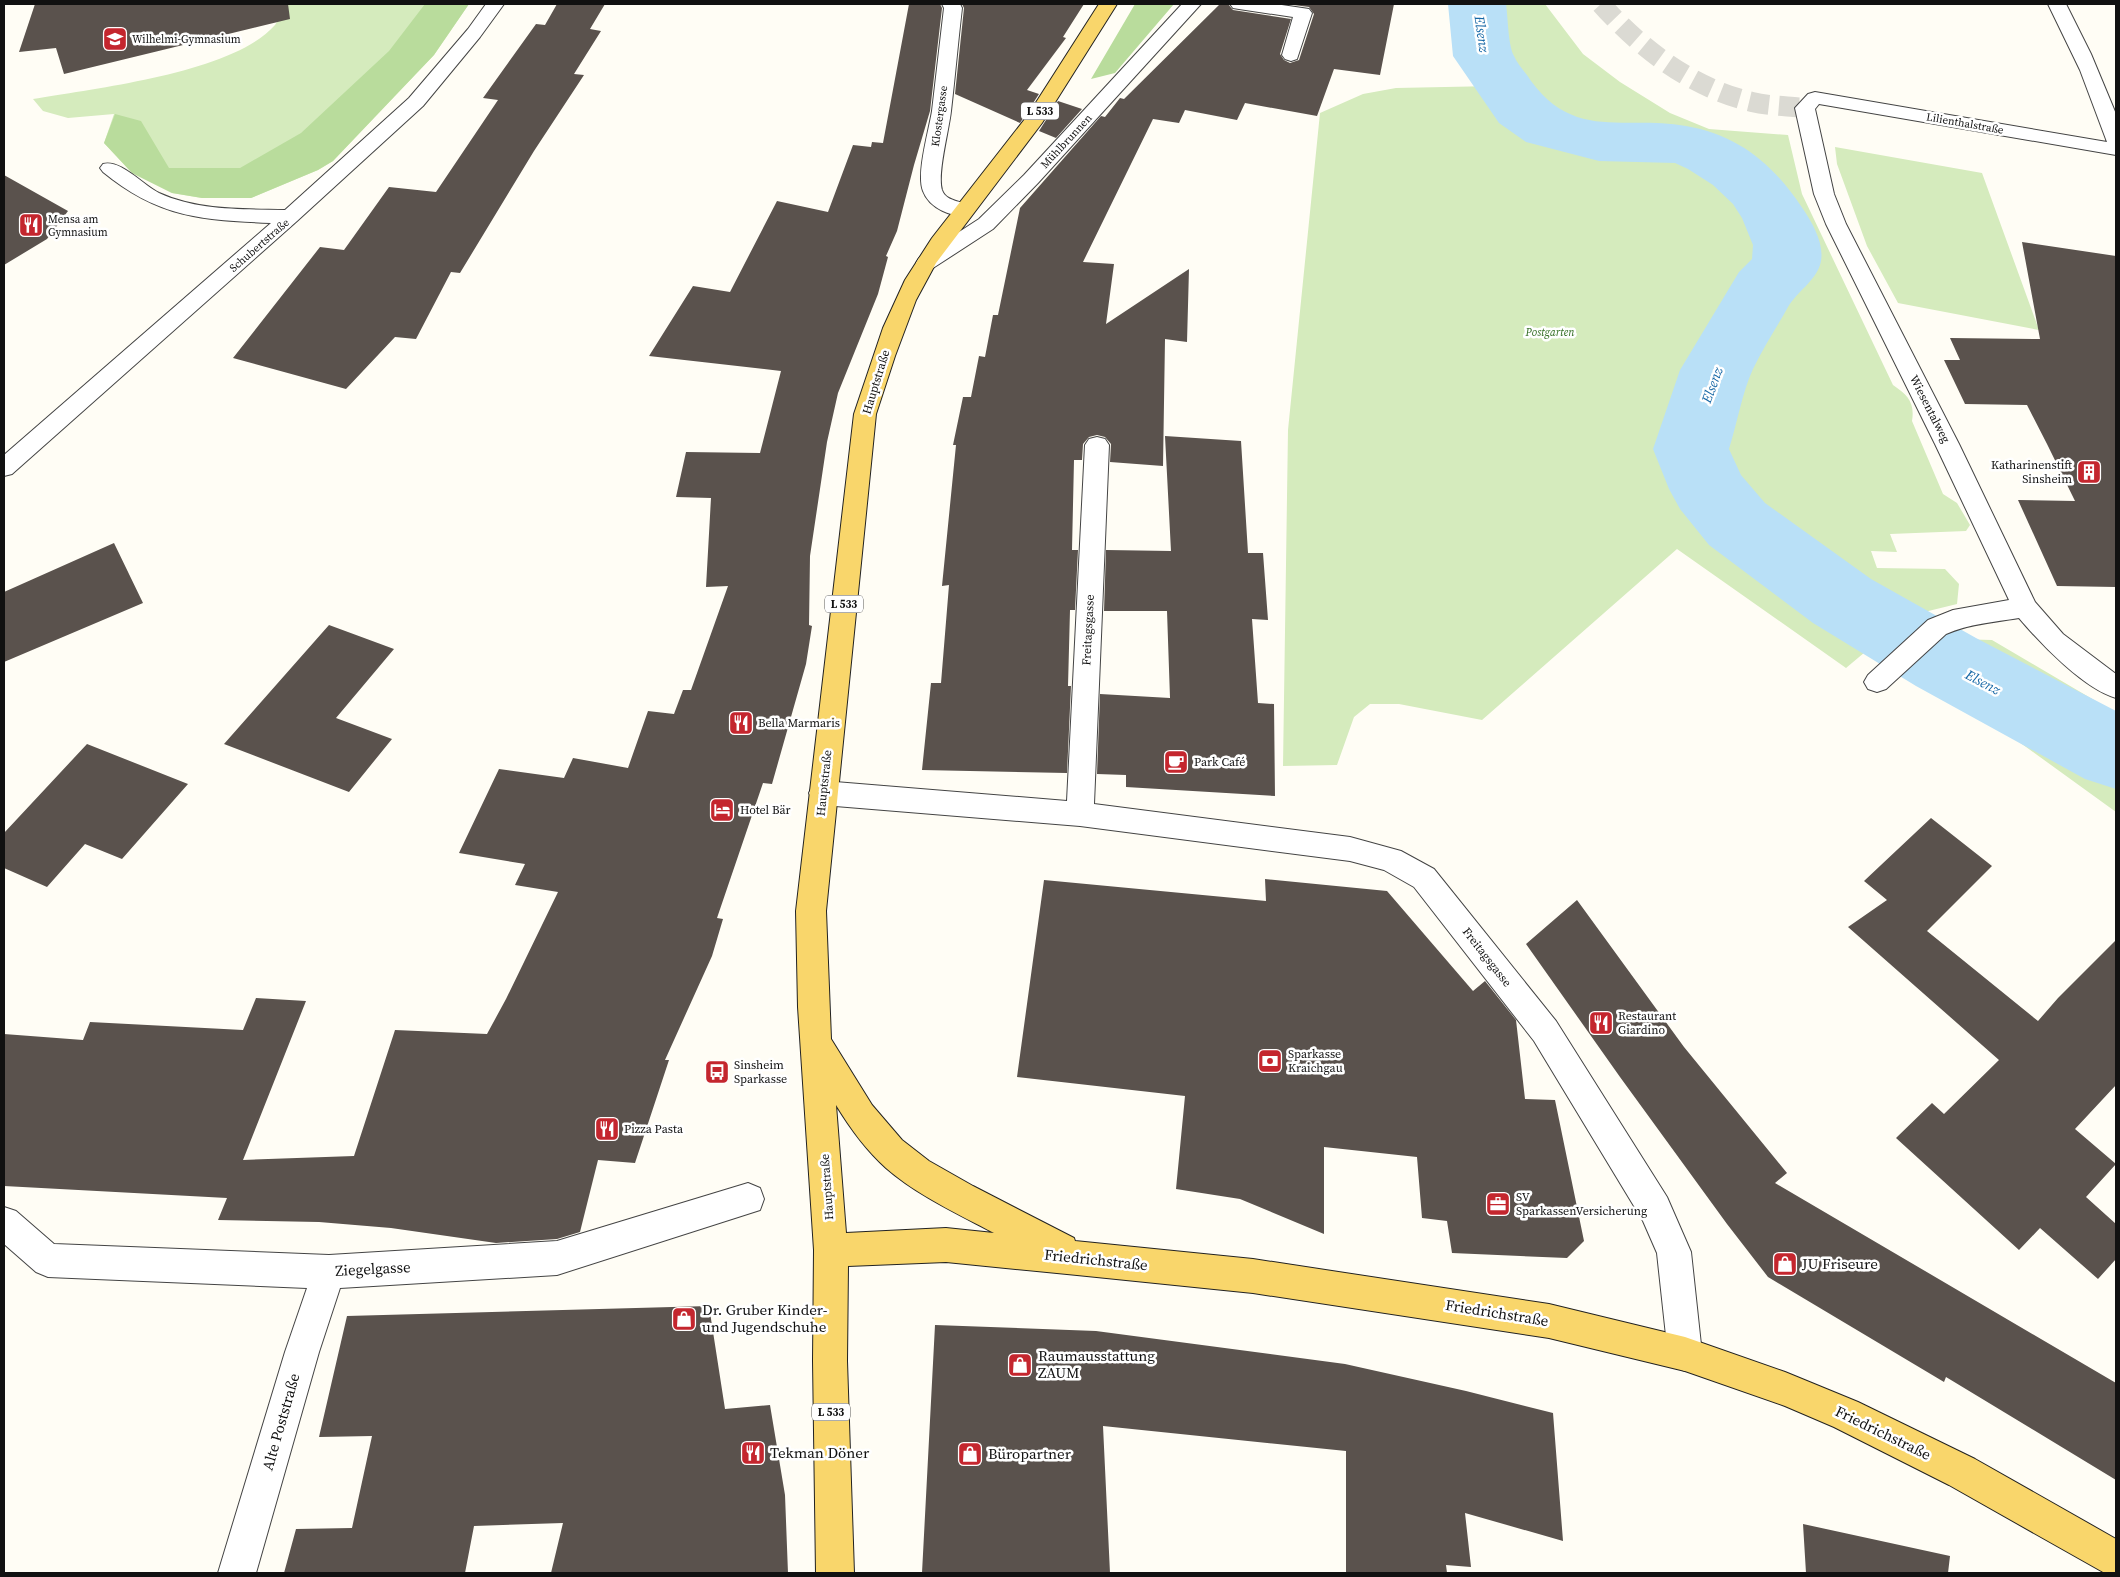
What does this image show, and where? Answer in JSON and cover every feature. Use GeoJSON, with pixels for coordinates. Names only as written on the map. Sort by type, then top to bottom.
{"type":"FeatureCollection","features":[{"type":"Feature","properties":{"kind":"main road","name":"Hauptstraße"},"geometry":{"type":"LineString","coordinates":[[835,1573],[830,1361],[831,1250],[816,1039],[811,911],[865,414],[905,300],[926,263],[963,210],[1035,119],[1108,4]]}},
{"type":"Feature","properties":{"kind":"main road"},"geometry":{"type":"LineString","coordinates":[[816,1039],[838,1082],[863,1119],[892,1152],[918,1172],[958,1196],[1077,1258]]}},
{"type":"Feature","properties":{"kind":"main road","name":"Friedrichstraße"},"geometry":{"type":"LineString","coordinates":[[831,1250],[946,1245],[1253,1276],[1549,1320],[1685,1354],[1785,1389],[1846,1414],[1962,1472],[2116,1559]]}},
{"type":"Feature","properties":{"kind":"street","name":"Schubertstraße"},"geometry":{"type":"LineString","coordinates":[[4,468],[290,217],[416,102],[474,33],[495,4]]}},
{"type":"Feature","properties":{"kind":"street","name":"Klostergasse"},"geometry":{"type":"LineString","coordinates":[[951,4],[953,8],[941,113],[932,163],[932,190],[940,202],[963,210]]}},
{"type":"Feature","properties":{"kind":"street","name":"Mühlbrunnen"},"geometry":{"type":"LineString","coordinates":[[926,263],[986,224],[1038,172],[1192,4]]}},
{"type":"Feature","properties":{"kind":"street"},"geometry":{"type":"LineString","coordinates":[[1239,4],[1303,13],[1292,55]]}},
{"type":"Feature","properties":{"kind":"street"},"geometry":{"type":"LineString","coordinates":[[2057,4],[2099,92],[2116,140]]}},
{"type":"Feature","properties":{"kind":"street","name":"Lilienthalstraße"},"geometry":{"type":"LineString","coordinates":[[1815,98],[2116,149]]}},
{"type":"Feature","properties":{"kind":"street","name":"Wiesentalweg"},"geometry":{"type":"LineString","coordinates":[[1815,98],[1805,108],[1824,194],[1836,224],[1947,444],[2025,608],[2054,641],[2087,668],[2116,688]]}},
{"type":"Feature","properties":{"kind":"street"},"geometry":{"type":"LineString","coordinates":[[110,168],[130,184],[162,202],[209,212],[290,217]]}},
{"type":"Feature","properties":{"kind":"street","name":"Freitagsgasse"},"geometry":{"type":"LineString","coordinates":[[1080,814],[1097,445]]}},
{"type":"Feature","properties":{"kind":"street"},"geometry":{"type":"LineString","coordinates":[[1877,682],[1936,627],[1953,620],[2025,608]]}},
{"type":"Feature","properties":{"kind":"street","name":"Freitagsgasse"},"geometry":{"type":"LineString","coordinates":[[823,793],[1080,814],[1350,849],[1391,860],[1424,878],[1545,1031],[1655,1209],[1674,1252],[1685,1354]]}},
{"type":"Feature","properties":{"kind":"street","name":"Ziegelgasse"},"geometry":{"type":"LineString","coordinates":[[4,1223],[48,1260],[329,1272],[557,1258],[748,1199]]}},
{"type":"Feature","properties":{"kind":"street","name":"Alte Poststraße"},"geometry":{"type":"LineString","coordinates":[[237,1573],[296,1369],[329,1272]]}},
{"type":"Feature","properties":{"kind":"green space"},"geometry":{"type":"Polygon","coordinates":[[[283,4],[469,4],[434,55],[333,161],[318,170],[251,198],[202,198],[172,193],[132,173],[104,143],[114,114],[68,118],[43,111],[33,99],[162,76],[197,67],[255,42],[275,25],[283,4]]]}},
{"type":"Feature","properties":{"kind":"green space"},"geometry":{"type":"Polygon","coordinates":[[[425,4],[469,4],[434,55],[333,161],[318,170],[251,198],[202,198],[172,193],[132,173],[104,143],[115,114],[141,121],[169,168],[240,168],[301,133],[389,51],[425,4]]]}},
{"type":"Feature","properties":{"kind":"green space"},"geometry":{"type":"Polygon","coordinates":[[[1135,4],[1174,4],[1115,73],[1091,79],[1135,4]]]}},
{"type":"Feature","properties":{"kind":"green space","name":"Postgarten"},"geometry":{"type":"Polygon","coordinates":[[[1473,4],[1545,4],[1583,54],[1620,82],[1670,113],[1709,129],[1788,135],[1802,194],[1893,385],[1903,392],[1911,404],[1912,421],[1943,494],[1957,503],[1970,525],[1966,531],[1890,534],[1897,552],[1871,551],[1877,568],[1945,569],[1959,584],[1957,604],[1908,616],[1846,668],[1677,549],[1482,720],[1399,704],[1370,704],[1354,717],[1337,765],[1283,766],[1288,430],[1320,113],[1363,94],[1396,88],[1494,86],[1464,45],[1473,4]]]}},
{"type":"Feature","properties":{"kind":"green space"},"geometry":{"type":"Polygon","coordinates":[[[1835,147],[1982,173],[2039,330],[1898,303],[1867,246],[1837,164],[1835,147]]]}},
{"type":"Feature","properties":{"kind":"green space"},"geometry":{"type":"Polygon","coordinates":[[[1956,639],[1992,640],[2116,713],[2116,812],[1921,671],[1956,639]]]}},
{"type":"Feature","properties":{"kind":"building","name":"Wilhelmi-Gymnasium"},"geometry":{"type":"Polygon","coordinates":[[[35,4],[288,4],[290,19],[64,74],[56,48],[19,52],[35,4]]]}},
{"type":"Feature","properties":{"kind":"building"},"geometry":{"type":"Polygon","coordinates":[[[557,4],[605,4],[590,29],[601,31],[574,74],[584,75],[534,151],[460,273],[451,272],[416,339],[395,337],[346,389],[233,358],[320,247],[344,250],[389,187],[436,192],[498,100],[483,98],[536,24],[545,25],[557,4]]]}},
{"type":"Feature","properties":{"kind":"building"},"geometry":{"type":"Polygon","coordinates":[[[909,4],[940,4],[942,8],[930,111],[897,231],[886,256],[888,257],[878,294],[838,393],[827,442],[810,556],[809,625],[812,626],[806,664],[772,784],[763,783],[717,918],[723,919],[712,956],[665,1060],[669,1060],[635,1163],[598,1160],[580,1232],[557,1239],[496,1243],[391,1228],[319,1222],[218,1220],[227,1198],[4,1186],[4,1034],[83,1040],[90,1022],[243,1030],[256,998],[306,1001],[243,1160],[354,1156],[395,1030],[487,1034],[558,892],[515,885],[525,864],[459,853],[499,769],[564,778],[573,758],[628,768],[648,711],[674,714],[683,690],[691,690],[728,586],[706,587],[711,498],[676,497],[686,452],[760,453],[781,371],[649,356],[693,286],[730,292],[777,201],[828,212],[853,145],[871,147],[872,142],[883,143],[909,4]]]}},
{"type":"Feature","properties":{"kind":"building"},"geometry":{"type":"Polygon","coordinates":[[[962,4],[1084,4],[1063,37],[1066,38],[1027,90],[1039,94],[1020,123],[955,94],[964,8],[962,4]]]}},
{"type":"Feature","properties":{"kind":"building"},"geometry":{"type":"Polygon","coordinates":[[[1220,4],[1228,4],[1233,10],[1291,19],[1280,54],[1284,60],[1290,63],[1299,60],[1314,14],[1309,7],[1286,4],[1394,4],[1380,75],[1334,69],[1317,116],[1245,103],[1237,120],[1185,110],[1179,123],[1153,119],[1083,262],[1114,264],[1106,324],[1189,269],[1187,342],[1165,339],[1163,466],[1110,462],[1111,444],[1105,437],[1097,435],[1089,437],[1083,444],[1082,460],[1074,460],[1072,550],[1078,550],[1075,610],[1070,610],[1068,686],[1071,686],[1067,773],[922,770],[931,683],[941,683],[949,585],[942,586],[956,445],[953,445],[963,397],[971,397],[979,356],[985,357],[993,315],[998,315],[1020,208],[1101,116],[1105,117],[1120,98],[1124,99],[1220,4]]]}},
{"type":"Feature","properties":{"kind":"building"},"geometry":{"type":"Polygon","coordinates":[[[1058,101],[1082,109],[1056,138],[1039,131],[1058,101]]]}},
{"type":"Feature","properties":{"kind":"building","name":"Mensa am Gymnasium"},"geometry":{"type":"Polygon","coordinates":[[[4,175],[68,211],[47,239],[4,265],[4,175]]]}},
{"type":"Feature","properties":{"kind":"building","name":"Katharinenstift Sinsheim"},"geometry":{"type":"Polygon","coordinates":[[[2022,242],[2116,256],[2116,587],[2057,586],[2018,500],[2075,501],[2047,444],[2027,405],[1965,404],[1944,360],[1960,360],[1950,338],[2040,339],[2022,242]]]}},
{"type":"Feature","properties":{"kind":"building"},"geometry":{"type":"Polygon","coordinates":[[[1165,436],[1241,441],[1248,553],[1263,553],[1268,620],[1252,619],[1258,703],[1274,704],[1275,796],[1126,787],[1126,775],[1097,774],[1100,694],[1170,698],[1167,611],[1104,611],[1106,550],[1171,551],[1165,436]]]}},
{"type":"Feature","properties":{"kind":"building"},"geometry":{"type":"Polygon","coordinates":[[[114,543],[143,603],[4,662],[4,592],[114,543]]]}},
{"type":"Feature","properties":{"kind":"building"},"geometry":{"type":"Polygon","coordinates":[[[329,625],[394,649],[336,718],[392,739],[349,792],[224,744],[329,625]]]}},
{"type":"Feature","properties":{"kind":"building"},"geometry":{"type":"Polygon","coordinates":[[[87,744],[188,784],[122,859],[85,844],[47,887],[4,868],[4,833],[87,744]]]}},
{"type":"Feature","properties":{"kind":"building"},"geometry":{"type":"Polygon","coordinates":[[[1931,818],[1992,866],[1927,931],[2038,1021],[2058,998],[2116,940],[2116,1085],[2075,1129],[2116,1164],[2086,1197],[2116,1224],[2116,1259],[2098,1279],[2040,1228],[2019,1250],[1896,1138],[1932,1103],[1944,1114],[1999,1060],[1848,927],[1887,900],[1864,881],[1931,818]]]}},
{"type":"Feature","properties":{"kind":"building","name":"Sparkasse Kraichgau"},"geometry":{"type":"Polygon","coordinates":[[[1265,879],[1387,891],[1473,991],[1485,981],[1516,1020],[1525,1099],[1555,1100],[1584,1241],[1567,1258],[1452,1253],[1447,1221],[1422,1218],[1417,1157],[1324,1147],[1324,1234],[1240,1199],[1176,1189],[1185,1096],[1017,1077],[1044,880],[1266,901],[1265,879]]]}},
{"type":"Feature","properties":{"kind":"building"},"geometry":{"type":"Polygon","coordinates":[[[1577,900],[1684,1047],[1787,1173],[1775,1183],[2116,1383],[2116,1480],[1946,1377],[1944,1382],[1768,1277],[1620,1077],[1526,944],[1577,900]]]}},
{"type":"Feature","properties":{"kind":"building"},"geometry":{"type":"Polygon","coordinates":[[[709,1306],[725,1409],[770,1405],[785,1495],[788,1573],[551,1573],[563,1523],[474,1526],[465,1573],[284,1573],[296,1529],[352,1528],[372,1436],[319,1437],[347,1316],[709,1306]]]}},
{"type":"Feature","properties":{"kind":"building"},"geometry":{"type":"Polygon","coordinates":[[[935,1325],[1096,1331],[1345,1364],[1553,1413],[1563,1541],[1465,1513],[1471,1567],[1446,1565],[1447,1573],[1346,1573],[1346,1451],[1103,1426],[1110,1573],[922,1573],[935,1325]]]}},
{"type":"Feature","properties":{"kind":"building"},"geometry":{"type":"Polygon","coordinates":[[[1803,1524],[1950,1556],[1948,1573],[1806,1573],[1803,1524]]]}},
{"type":"Feature","properties":{"kind":"waterway","name":"Elsenz"},"geometry":{"type":"LineString","coordinates":[[1477,4],[1483,56],[1521,110],[1548,129],[1599,142],[1649,142],[1686,145],[1711,155],[1736,171],[1756,190],[1775,217],[1787,245],[1786,265],[1764,288],[1716,370],[1691,449],[1708,489],[1737,524],[1842,601],[1946,662],[2116,753]]}},
{"type":"Feature","properties":{"kind":"tunnel"},"geometry":{"type":"LineString","coordinates":[[1601,4],[1633,36],[1669,65],[1688,77],[1730,96],[1752,102],[1805,108]]}},
{"type":"Feature","properties":{"kind":"place","name":"Wilhelmi-Gymnasium"},"geometry":{"type":"Point","coordinates":[115,39]}},
{"type":"Feature","properties":{"kind":"place","name":"Mensa am Gymnasium"},"geometry":{"type":"Point","coordinates":[31,225]}},
{"type":"Feature","properties":{"kind":"place","name":"Katharinenstift Sinsheim"},"geometry":{"type":"Point","coordinates":[2089,472]}},
{"type":"Feature","properties":{"kind":"place","name":"Bella Marmaris"},"geometry":{"type":"Point","coordinates":[741,723]}},
{"type":"Feature","properties":{"kind":"place","name":"Park Café"},"geometry":{"type":"Point","coordinates":[1176,762]}},
{"type":"Feature","properties":{"kind":"place","name":"Hotel Bär"},"geometry":{"type":"Point","coordinates":[722,810]}},
{"type":"Feature","properties":{"kind":"place","name":"Restaurant Giardino"},"geometry":{"type":"Point","coordinates":[1601,1023]}},
{"type":"Feature","properties":{"kind":"place","name":"Sparkasse Kraichgau"},"geometry":{"type":"Point","coordinates":[1270,1061]}},
{"type":"Feature","properties":{"kind":"place","name":"Sinsheim Sparkasse"},"geometry":{"type":"Point","coordinates":[717,1072]}},
{"type":"Feature","properties":{"kind":"place","name":"Pizza Pasta"},"geometry":{"type":"Point","coordinates":[607,1129]}},
{"type":"Feature","properties":{"kind":"place","name":"SV SparkassenVersicherung"},"geometry":{"type":"Point","coordinates":[1498,1204]}},
{"type":"Feature","properties":{"kind":"place","name":"JU Friseure"},"geometry":{"type":"Point","coordinates":[1785,1264]}},
{"type":"Feature","properties":{"kind":"place","name":"Dr. Gruber Kinder- und Jugendschuhe"},"geometry":{"type":"Point","coordinates":[684,1319]}},
{"type":"Feature","properties":{"kind":"place","name":"Raumausstattung ZAUM"},"geometry":{"type":"Point","coordinates":[1020,1365]}},
{"type":"Feature","properties":{"kind":"place","name":"Tekman Döner"},"geometry":{"type":"Point","coordinates":[753,1453]}},
{"type":"Feature","properties":{"kind":"place","name":"Büropartner"},"geometry":{"type":"Point","coordinates":[970,1454]}}]}
